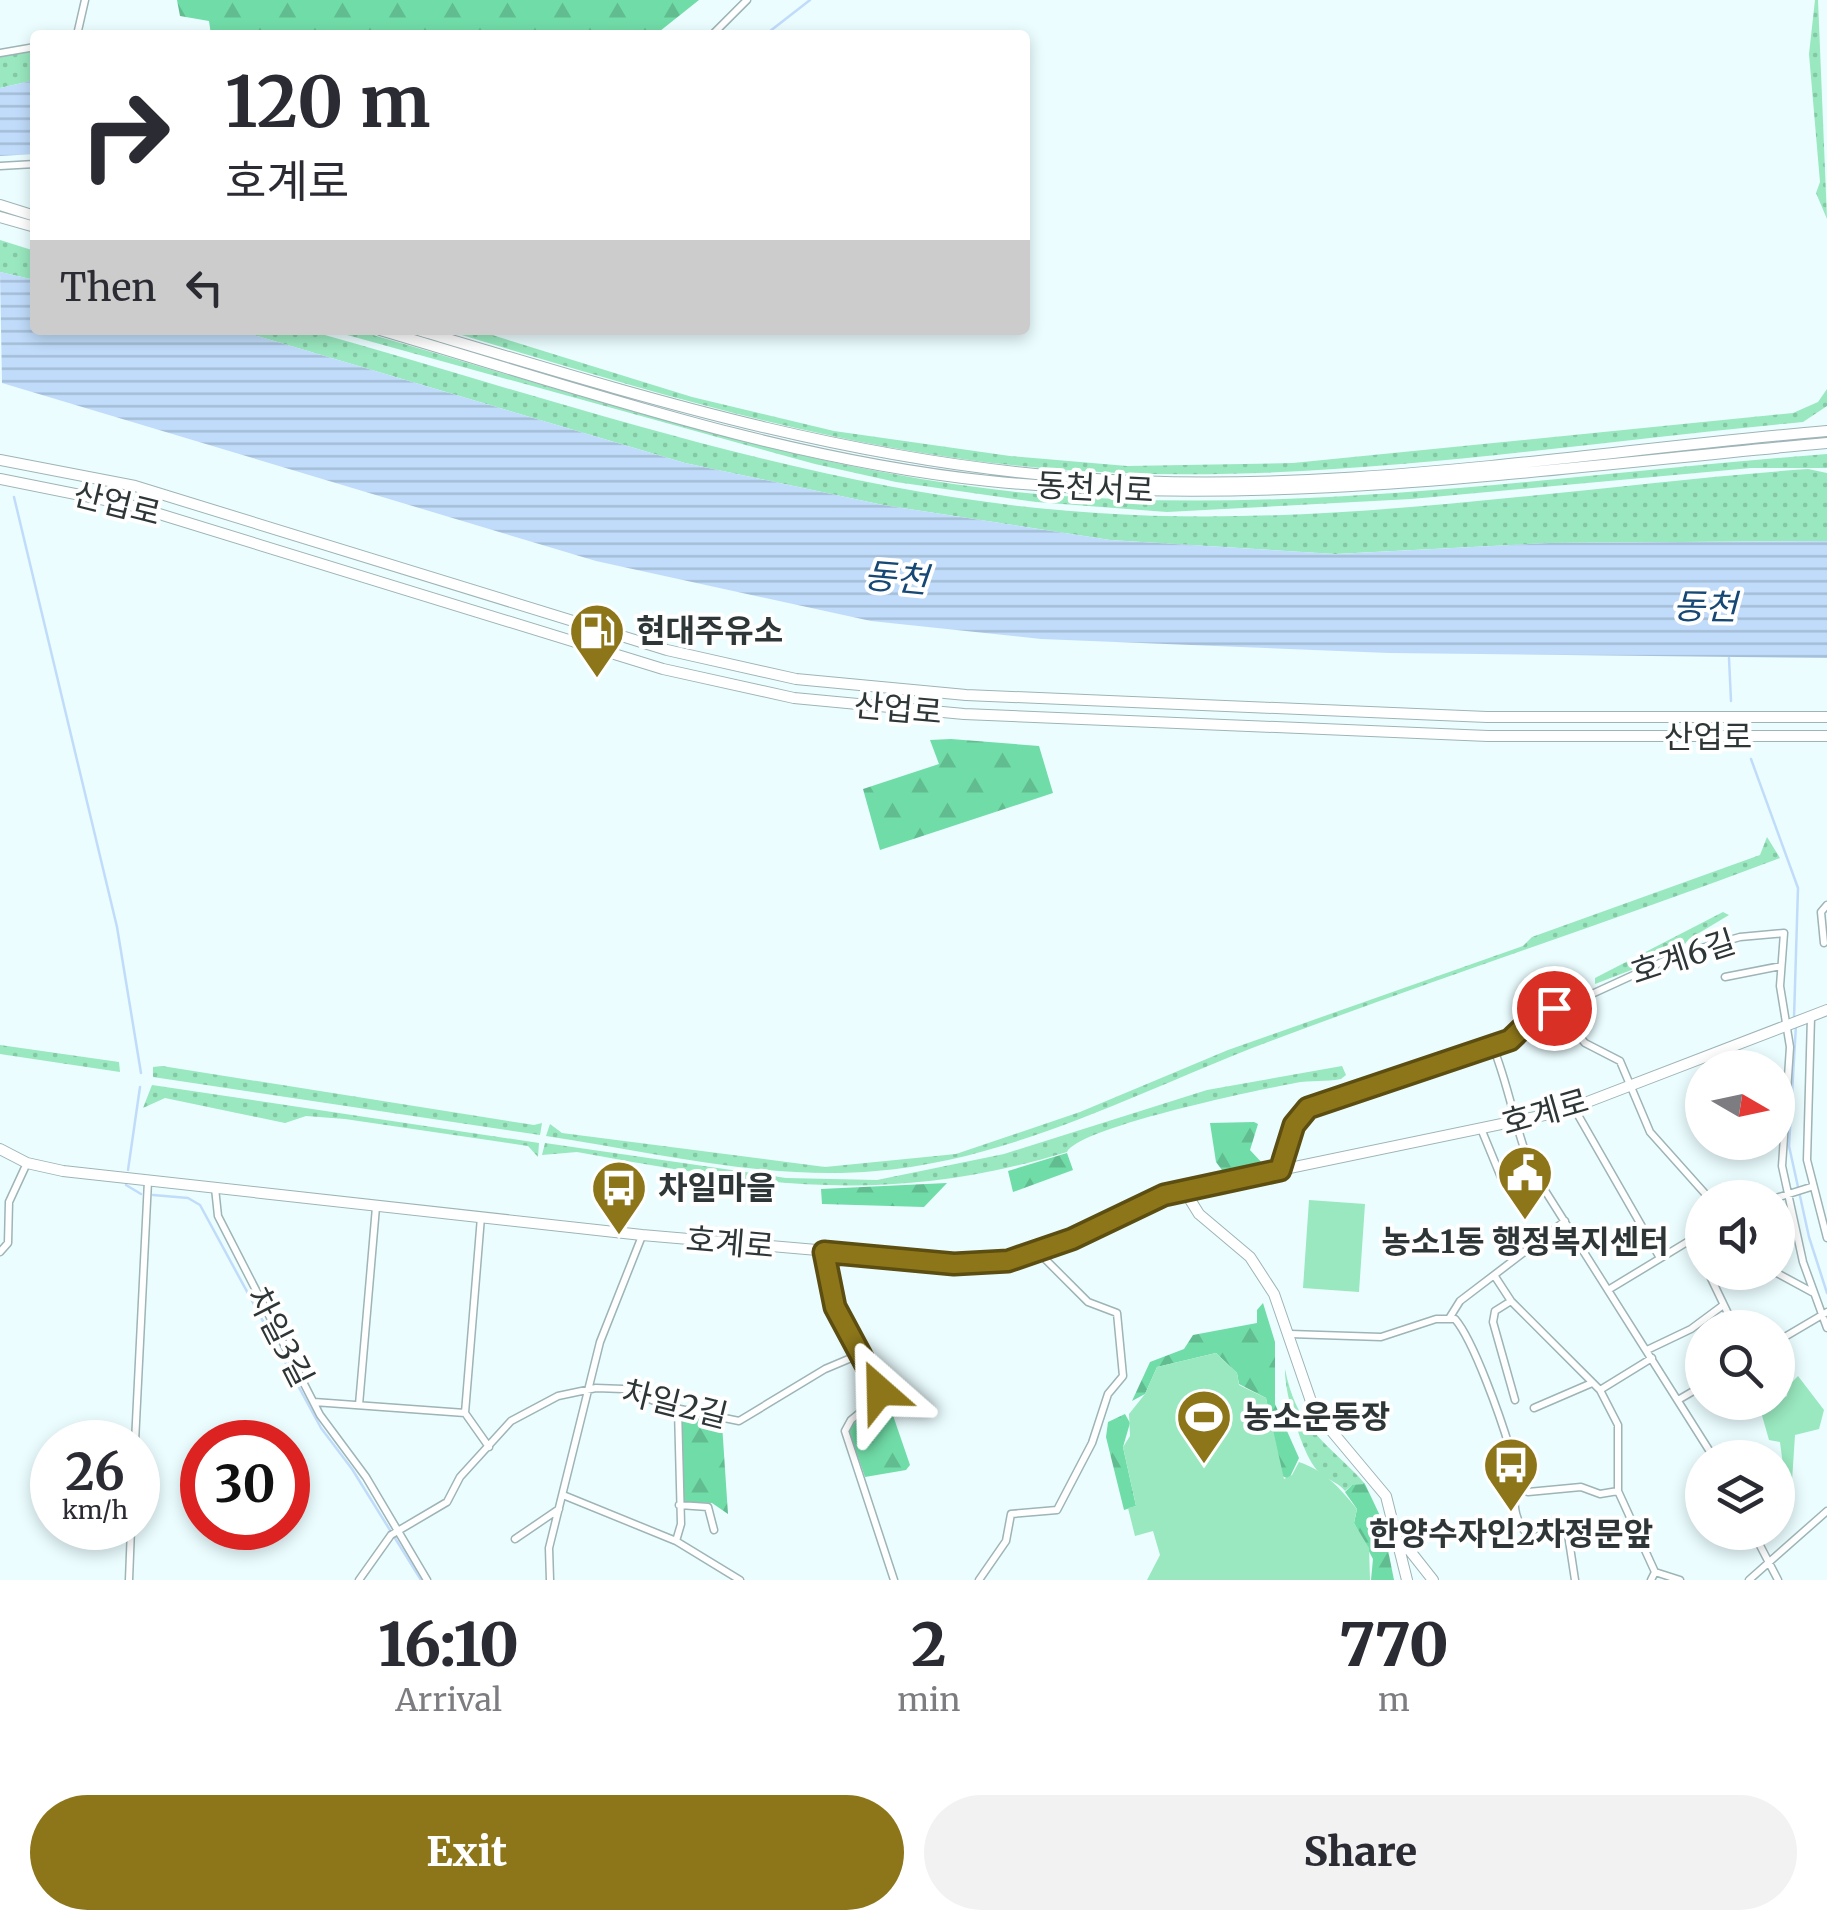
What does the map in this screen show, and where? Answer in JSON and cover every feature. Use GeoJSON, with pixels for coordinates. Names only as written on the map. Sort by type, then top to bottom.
{"type":"FeatureCollection","features":[{"type":"Feature","properties":{"kind":"main road"},"geometry":{"type":"LineString","coordinates":[[0,206],[30,215]]}},
{"type":"Feature","properties":{"kind":"main road"},"geometry":{"type":"LineString","coordinates":[[0,217],[30,226]]}},
{"type":"Feature","properties":{"kind":"main road","name":"동천서로"},"geometry":{"type":"LineString","coordinates":[[397,335],[715,429],[811,452],[986,481],[1065,488],[1274,491],[1827,443]]}},
{"type":"Feature","properties":{"kind":"main road","name":"동천서로"},"geometry":{"type":"LineString","coordinates":[[435,335],[719,419],[814,442],[988,470],[1084,478],[1275,480],[1827,431]]}},
{"type":"Feature","properties":{"kind":"main road"},"geometry":{"type":"LineString","coordinates":[[1812,432],[1827,420]]}},
{"type":"Feature","properties":{"kind":"main road","name":"산업로"},"geometry":{"type":"LineString","coordinates":[[0,460],[135,486],[614,634],[796,679],[966,695],[1486,717],[1827,717]]}},
{"type":"Feature","properties":{"kind":"main road","name":"산업로"},"geometry":{"type":"LineString","coordinates":[[0,479],[130,505],[663,670],[794,698],[981,715],[1488,736],[1827,736]]}},
{"type":"Feature","properties":{"kind":"main road"},"geometry":{"type":"LineString","coordinates":[[1808,1017],[1827,1010]]}},
{"type":"Feature","properties":{"kind":"main road","name":"호계로"},"geometry":{"type":"LineString","coordinates":[[0,1149],[27,1164],[148,1181],[642,1235],[979,1264],[1038,1252],[1184,1190],[1482,1130],[1574,1107],[1808,1017]]}},
{"type":"Feature","properties":{"kind":"main road"},"geometry":{"type":"LineString","coordinates":[[1184,1190],[1200,1214],[1261,1271],[1290,1334],[1314,1410],[1326,1429],[1377,1480],[1400,1539],[1407,1580]]}},
{"type":"Feature","properties":{"kind":"main road"},"geometry":{"type":"LineString","coordinates":[[1400,1539],[1433,1580]]}},
{"type":"Feature","properties":{"kind":"street"},"geometry":{"type":"LineString","coordinates":[[78,30],[85,0]]}},
{"type":"Feature","properties":{"kind":"street"},"geometry":{"type":"LineString","coordinates":[[717,30],[747,0]]}},
{"type":"Feature","properties":{"kind":"street"},"geometry":{"type":"LineString","coordinates":[[0,53],[30,48]]}},
{"type":"Feature","properties":{"kind":"street"},"geometry":{"type":"LineString","coordinates":[[0,166],[30,164]]}},
{"type":"Feature","properties":{"kind":"street"},"geometry":{"type":"LineString","coordinates":[[1824,943],[1821,912],[1827,906]]}},
{"type":"Feature","properties":{"kind":"street","name":"호계6길"},"geometry":{"type":"LineString","coordinates":[[1280,1170],[1294,1125],[1308,1108],[1510,1040],[1547,1008],[1557,1010],[1590,998],[1609,983],[1639,970],[1752,934],[1784,934],[1781,966],[1790,1046],[1781,1148],[1784,1180]]}},
{"type":"Feature","properties":{"kind":"street","name":"호계6길"},"geometry":{"type":"LineString","coordinates":[[1725,977],[1781,966]]}},
{"type":"Feature","properties":{"kind":"street"},"geometry":{"type":"LineString","coordinates":[[1557,1010],[1585,1043],[1620,1061],[1650,1132],[1693,1180]]}},
{"type":"Feature","properties":{"kind":"street"},"geometry":{"type":"LineString","coordinates":[[1808,1017],[1808,1188],[1827,1238]]}},
{"type":"Feature","properties":{"kind":"street"},"geometry":{"type":"LineString","coordinates":[[1493,1046],[1532,1170],[1703,1440]]}},
{"type":"Feature","properties":{"kind":"street"},"geometry":{"type":"LineString","coordinates":[[1574,1107],[1660,1258]]}},
{"type":"Feature","properties":{"kind":"street"},"geometry":{"type":"LineString","coordinates":[[1482,1130],[1503,1182],[1532,1170]]}},
{"type":"Feature","properties":{"kind":"street"},"geometry":{"type":"LineString","coordinates":[[0,1252],[8,1243],[9,1202],[27,1164]]}},
{"type":"Feature","properties":{"kind":"street"},"geometry":{"type":"LineString","coordinates":[[137,1420],[148,1181]]}},
{"type":"Feature","properties":{"kind":"street","name":"차일3길"},"geometry":{"type":"LineString","coordinates":[[215,1187],[218,1216],[313,1402],[399,1529],[427,1580]]}},
{"type":"Feature","properties":{"kind":"street"},"geometry":{"type":"LineString","coordinates":[[1795,1192],[1808,1188]]}},
{"type":"Feature","properties":{"kind":"street"},"geometry":{"type":"LineString","coordinates":[[359,1405],[376,1204]]}},
{"type":"Feature","properties":{"kind":"street"},"geometry":{"type":"LineString","coordinates":[[481,1216],[466,1413],[489,1448]]}},
{"type":"Feature","properties":{"kind":"street"},"geometry":{"type":"LineString","coordinates":[[1290,1334],[1381,1337],[1450,1317],[1460,1301],[1565,1221]]}},
{"type":"Feature","properties":{"kind":"street","name":"호계6길"},"geometry":{"type":"LineString","coordinates":[[1795,1228],[1812,1292],[1827,1328]]}},
{"type":"Feature","properties":{"kind":"street","name":"차일2길"},"geometry":{"type":"LineString","coordinates":[[550,1580],[549,1548],[606,1326],[642,1235]]}},
{"type":"Feature","properties":{"kind":"street"},"geometry":{"type":"LineString","coordinates":[[1608,1290],[1685,1244]]}},
{"type":"Feature","properties":{"kind":"street"},"geometry":{"type":"LineString","coordinates":[[824,1252],[835,1307],[863,1352],[880,1394],[845,1431],[894,1580]]}},
{"type":"Feature","properties":{"kind":"street"},"geometry":{"type":"LineString","coordinates":[[979,1580],[1006,1541],[1011,1514],[1057,1510],[1092,1443],[1108,1394],[1123,1376],[1117,1313],[1088,1302],[1038,1252]]}},
{"type":"Feature","properties":{"kind":"street"},"geometry":{"type":"LineString","coordinates":[[1494,1275],[1511,1301],[1600,1390],[1618,1425],[1618,1492],[1653,1576],[1680,1580]]}},
{"type":"Feature","properties":{"kind":"street"},"geometry":{"type":"LineString","coordinates":[[1795,1283],[1812,1292]]}},
{"type":"Feature","properties":{"kind":"street"},"geometry":{"type":"LineString","coordinates":[[1715,1290],[1725,1310]]}},
{"type":"Feature","properties":{"kind":"street"},"geometry":{"type":"LineString","coordinates":[[1511,1301],[1493,1315],[1515,1400]]}},
{"type":"Feature","properties":{"kind":"street"},"geometry":{"type":"LineString","coordinates":[[1647,1350],[1691,1329],[1722,1306]]}},
{"type":"Feature","properties":{"kind":"street"},"geometry":{"type":"LineString","coordinates":[[1795,1331],[1824,1313]]}},
{"type":"Feature","properties":{"kind":"street"},"geometry":{"type":"LineString","coordinates":[[1450,1317],[1463,1330],[1512,1452],[1514,1504],[1522,1528],[1532,1538],[1560,1530],[1568,1534],[1575,1580]]}},
{"type":"Feature","properties":{"kind":"street","name":"차일2길"},"geometry":{"type":"LineString","coordinates":[[360,1580],[399,1529],[447,1502],[460,1477],[519,1416],[558,1396],[589,1390],[631,1391],[678,1410],[744,1420],[825,1369],[863,1352]]}},
{"type":"Feature","properties":{"kind":"street"},"geometry":{"type":"LineString","coordinates":[[1600,1390],[1652,1358]]}},
{"type":"Feature","properties":{"kind":"street"},"geometry":{"type":"LineString","coordinates":[[1534,1408],[1592,1384]]}},
{"type":"Feature","properties":{"kind":"street"},"geometry":{"type":"LineString","coordinates":[[1678,1400],[1685,1396]]}},
{"type":"Feature","properties":{"kind":"street"},"geometry":{"type":"LineString","coordinates":[[313,1402],[466,1413]]}},
{"type":"Feature","properties":{"kind":"street"},"geometry":{"type":"LineString","coordinates":[[676,1541],[680,1505],[678,1410]]}},
{"type":"Feature","properties":{"kind":"street"},"geometry":{"type":"LineString","coordinates":[[1528,1492],[1582,1487],[1600,1494],[1618,1492]]}},
{"type":"Feature","properties":{"kind":"street"},"geometry":{"type":"LineString","coordinates":[[564,1495],[676,1541],[740,1580]]}},
{"type":"Feature","properties":{"kind":"street"},"geometry":{"type":"LineString","coordinates":[[680,1505],[708,1507],[714,1530]]}},
{"type":"Feature","properties":{"kind":"street"},"geometry":{"type":"LineString","coordinates":[[515,1539],[560,1508]]}},
{"type":"Feature","properties":{"kind":"street"},"geometry":{"type":"LineString","coordinates":[[1749,1580],[1827,1511]]}},
{"type":"Feature","properties":{"kind":"street"},"geometry":{"type":"LineString","coordinates":[[129,1580],[130,1550]]}},
{"type":"Feature","properties":{"kind":"street"},"geometry":{"type":"LineString","coordinates":[[1763,1550],[1778,1580]]}},
{"type":"Feature","properties":{"kind":"green space"},"geometry":{"type":"Polygon","coordinates":[[[177,0],[699,0],[661,30],[210,30],[209,21],[180,16],[177,0]]]}},
{"type":"Feature","properties":{"kind":"green space"},"geometry":{"type":"Polygon","coordinates":[[[1815,0],[1827,219],[1816,193],[1820,182],[1809,54],[1815,0]]]}},
{"type":"Feature","properties":{"kind":"green space"},"geometry":{"type":"Polygon","coordinates":[[[29,50],[30,81],[0,88],[0,56],[29,50]]]}},
{"type":"Feature","properties":{"kind":"green space"},"geometry":{"type":"Polygon","coordinates":[[[0,240],[30,249],[30,279],[0,272],[0,240]]]}},
{"type":"Feature","properties":{"kind":"green space"},"geometry":{"type":"Polygon","coordinates":[[[254,335],[324,335],[796,467],[996,503],[1097,513],[1275,515],[1364,511],[1808,469],[1827,473],[1827,541],[1549,543],[1335,554],[1110,540],[883,505],[685,463],[254,335]]]}},
{"type":"Feature","properties":{"kind":"green space"},"geometry":{"type":"Polygon","coordinates":[[[347,335],[373,335],[778,450],[950,484],[1037,494],[1136,500],[1333,497],[1827,454],[1827,468],[1751,468],[1411,499],[1167,512],[1036,502],[896,482],[815,464],[347,335]]]}},
{"type":"Feature","properties":{"kind":"green space"},"geometry":{"type":"Polygon","coordinates":[[[462,335],[492,335],[692,397],[834,431],[1010,456],[1127,466],[1293,463],[1793,413],[1818,402],[1827,389],[1827,406],[1803,422],[1423,462],[1232,474],[1137,474],[1041,468],[889,447],[666,395],[462,335]]]}},
{"type":"Feature","properties":{"kind":"green space"},"geometry":{"type":"Polygon","coordinates":[[[930,740],[1039,746],[1053,793],[880,850],[863,789],[939,764],[930,740]]]}},
{"type":"Feature","properties":{"kind":"green space"},"geometry":{"type":"Polygon","coordinates":[[[1767,837],[1780,858],[1332,1018],[1076,1120],[978,1153],[876,1171],[794,1172],[710,1163],[546,1136],[550,1124],[562,1133],[825,1167],[956,1154],[1080,1112],[1228,1050],[1523,946],[1532,937],[1760,855],[1767,837]]]}},
{"type":"Feature","properties":{"kind":"green space"},"geometry":{"type":"Polygon","coordinates":[[[1723,912],[1729,915],[1689,939],[1678,952],[1595,984],[1595,978],[1723,912]]]}},
{"type":"Feature","properties":{"kind":"green space"},"geometry":{"type":"Polygon","coordinates":[[[0,1045],[119,1062],[120,1072],[0,1054],[0,1045]]]}},
{"type":"Feature","properties":{"kind":"green space"},"geometry":{"type":"Polygon","coordinates":[[[1342,1066],[1346,1075],[1341,1079],[1295,1083],[1172,1111],[1103,1132],[1067,1152],[940,1180],[822,1185],[704,1174],[577,1152],[542,1155],[545,1143],[786,1178],[877,1180],[1004,1154],[1207,1090],[1342,1066]]]}},
{"type":"Feature","properties":{"kind":"green space"},"geometry":{"type":"Polygon","coordinates":[[[153,1067],[534,1125],[542,1123],[540,1135],[153,1077],[153,1067]]]}},
{"type":"Feature","properties":{"kind":"green space"},"geometry":{"type":"Polygon","coordinates":[[[152,1085],[539,1143],[538,1157],[528,1146],[345,1119],[306,1116],[285,1123],[165,1098],[143,1108],[152,1085]]]}},
{"type":"Feature","properties":{"kind":"green space"},"geometry":{"type":"Polygon","coordinates":[[[1210,1123],[1258,1124],[1250,1150],[1263,1164],[1222,1170],[1216,1162],[1210,1123]]]}},
{"type":"Feature","properties":{"kind":"green space"},"geometry":{"type":"Polygon","coordinates":[[[1067,1153],[1073,1170],[1013,1192],[1008,1171],[1067,1153]]]}},
{"type":"Feature","properties":{"kind":"green space"},"geometry":{"type":"Polygon","coordinates":[[[947,1183],[924,1207],[822,1204],[821,1189],[947,1183]]]}},
{"type":"Feature","properties":{"kind":"green space"},"geometry":{"type":"Polygon","coordinates":[[[1309,1200],[1365,1204],[1359,1292],[1303,1288],[1309,1200]]]}},
{"type":"Feature","properties":{"kind":"green space"},"geometry":{"type":"Polygon","coordinates":[[[1263,1303],[1275,1342],[1275,1404],[1299,1458],[1289,1479],[1282,1476],[1266,1398],[1239,1384],[1237,1373],[1216,1353],[1157,1367],[1145,1394],[1132,1401],[1150,1362],[1184,1349],[1193,1335],[1257,1323],[1257,1310],[1263,1303]]]}},
{"type":"Feature","properties":{"kind":"green space","name":"농소운동장"},"geometry":{"type":"Polygon","coordinates":[[[1216,1353],[1237,1373],[1239,1385],[1266,1398],[1284,1479],[1292,1475],[1299,1462],[1331,1481],[1357,1509],[1354,1523],[1369,1548],[1370,1580],[1147,1580],[1160,1555],[1153,1531],[1135,1536],[1128,1508],[1136,1506],[1123,1447],[1130,1436],[1129,1414],[1145,1394],[1157,1367],[1216,1353]]]}},
{"type":"Feature","properties":{"kind":"green space"},"geometry":{"type":"Polygon","coordinates":[[[1285,1369],[1303,1417],[1365,1484],[1361,1488],[1352,1485],[1345,1491],[1314,1465],[1296,1424],[1285,1369]]]}},
{"type":"Feature","properties":{"kind":"green space"},"geometry":{"type":"Polygon","coordinates":[[[1798,1376],[1824,1410],[1819,1429],[1795,1435],[1795,1440],[1769,1440],[1763,1420],[1795,1420],[1798,1376]]]}},
{"type":"Feature","properties":{"kind":"green space"},"geometry":{"type":"Polygon","coordinates":[[[886,1395],[910,1465],[906,1470],[865,1477],[848,1429],[886,1395]]]}},
{"type":"Feature","properties":{"kind":"green space"},"geometry":{"type":"Polygon","coordinates":[[[681,1412],[722,1424],[728,1514],[712,1503],[682,1502],[677,1429],[681,1412]]]}},
{"type":"Feature","properties":{"kind":"green space"},"geometry":{"type":"Polygon","coordinates":[[[1125,1414],[1130,1423],[1123,1447],[1136,1506],[1124,1510],[1106,1437],[1108,1422],[1125,1414]]]}},
{"type":"Feature","properties":{"kind":"green space"},"geometry":{"type":"Polygon","coordinates":[[[1365,1484],[1382,1520],[1394,1580],[1371,1580],[1373,1559],[1354,1523],[1357,1509],[1345,1492],[1352,1485],[1365,1484]]]}},
{"type":"Feature","properties":{"kind":"water"},"geometry":{"type":"Polygon","coordinates":[[[30,81],[30,154],[0,156],[0,88],[30,81]]]}},
{"type":"Feature","properties":{"kind":"water","name":"동천"},"geometry":{"type":"Polygon","coordinates":[[[0,272],[30,279],[30,335],[254,335],[685,463],[883,505],[1110,540],[1336,554],[1549,543],[1827,541],[1827,658],[1389,653],[1041,639],[871,621],[596,561],[2,383],[0,272]]]}},
{"type":"Feature","properties":{"kind":"waterway"},"geometry":{"type":"LineString","coordinates":[[771,30],[810,0]]}},
{"type":"Feature","properties":{"kind":"waterway"},"geometry":{"type":"LineString","coordinates":[[14,497],[117,927],[141,1073]]}},
{"type":"Feature","properties":{"kind":"waterway"},"geometry":{"type":"LineString","coordinates":[[1729,658],[1731,701]]}},
{"type":"Feature","properties":{"kind":"waterway"},"geometry":{"type":"LineString","coordinates":[[1751,759],[1798,888],[1794,1018]]}},
{"type":"Feature","properties":{"kind":"waterway"},"geometry":{"type":"LineString","coordinates":[[1796,1025],[1789,1146],[1809,1237],[1827,1293]]}},
{"type":"Feature","properties":{"kind":"waterway"},"geometry":{"type":"LineString","coordinates":[[128,1170],[140,1087]]}},
{"type":"Feature","properties":{"kind":"waterway"},"geometry":{"type":"LineString","coordinates":[[126,1185],[141,1194]]}},
{"type":"Feature","properties":{"kind":"waterway"},"geometry":{"type":"LineString","coordinates":[[153,1195],[188,1198],[200,1205],[321,1428],[352,1469],[421,1580]]}},
{"type":"Feature","properties":{"kind":"place","name":"현대주유소"},"geometry":{"type":"Point","coordinates":[597,680]}},
{"type":"Feature","properties":{"kind":"place","name":"농소1동 행정복지센터"},"geometry":{"type":"Point","coordinates":[1525,1222]}},
{"type":"Feature","properties":{"kind":"place","name":"차일마을"},"geometry":{"type":"Point","coordinates":[619,1237]}},
{"type":"Feature","properties":{"kind":"place","name":"농소운동장"},"geometry":{"type":"Point","coordinates":[1204,1466]}},
{"type":"Feature","properties":{"kind":"place","name":"한양수자인2차정문앞"},"geometry":{"type":"Point","coordinates":[1511,1514]}},
{"type":"Feature","properties":{"kind":"route"},"geometry":{"type":"LineString","coordinates":[[880,1391],[863,1352],[835,1307],[824,1252],[954,1264],[1008,1261],[1038,1252],[1164,1195],[1280,1170],[1294,1125],[1308,1108],[1362,1093],[1510,1040],[1538,1013],[1554,1008]]}}]}
